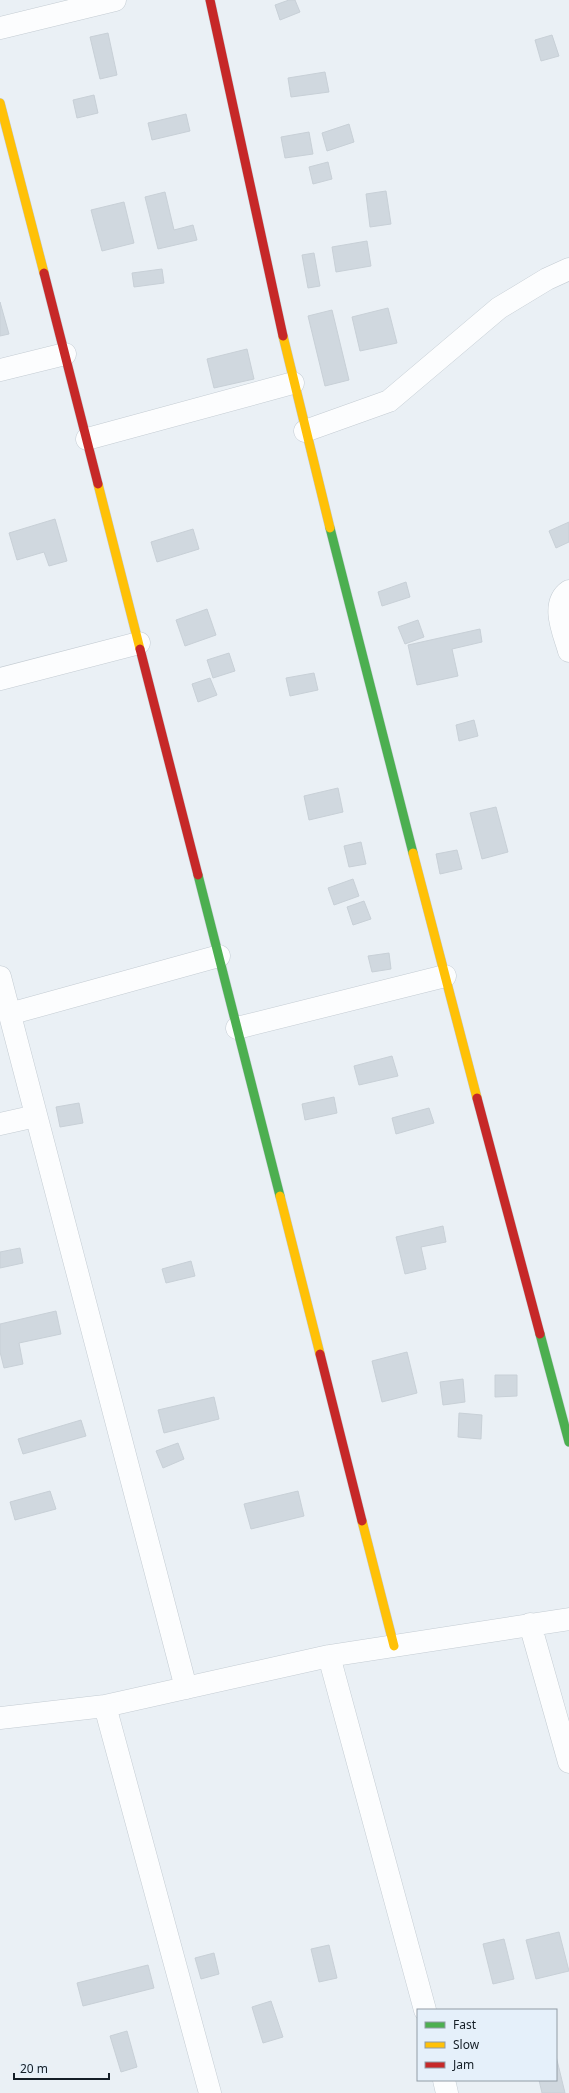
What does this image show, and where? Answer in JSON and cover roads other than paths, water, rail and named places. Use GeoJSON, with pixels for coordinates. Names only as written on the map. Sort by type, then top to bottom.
{"type":"FeatureCollection","features":[{"type":"Feature","properties":{"kind":"street"},"geometry":{"type":"LineString","coordinates":[[0,28],[115,0]]}},
{"type":"Feature","properties":{"kind":"street"},"geometry":{"type":"LineString","coordinates":[[210,0],[293,383],[445,976],[569,1442]]}},
{"type":"Feature","properties":{"kind":"street"},"geometry":{"type":"LineString","coordinates":[[0,103],[394,1646]]}},
{"type":"Feature","properties":{"kind":"street"},"geometry":{"type":"LineString","coordinates":[[306,431],[389,401],[499,308],[547,279],[569,269]]}},
{"type":"Feature","properties":{"kind":"street"},"geometry":{"type":"LineString","coordinates":[[0,370],[65,354]]}},
{"type":"Feature","properties":{"kind":"street"},"geometry":{"type":"LineString","coordinates":[[87,440],[293,383]]}},
{"type":"Feature","properties":{"kind":"street"},"geometry":{"type":"LineString","coordinates":[[569,591],[564,594],[558,610],[569,651]]}},
{"type":"Feature","properties":{"kind":"street"},"geometry":{"type":"LineString","coordinates":[[0,679],[139,643]]}},
{"type":"Feature","properties":{"kind":"street"},"geometry":{"type":"LineString","coordinates":[[9,1014],[219,956]]}},
{"type":"Feature","properties":{"kind":"street"},"geometry":{"type":"LineString","coordinates":[[237,1028],[445,976]]}},
{"type":"Feature","properties":{"kind":"street"},"geometry":{"type":"LineString","coordinates":[[0,977],[186,1688]]}},
{"type":"Feature","properties":{"kind":"street"},"geometry":{"type":"LineString","coordinates":[[0,1124],[36,1116]]}},
{"type":"Feature","properties":{"kind":"street"},"geometry":{"type":"LineString","coordinates":[[0,1718],[104,1706],[329,1656],[569,1619]]}},
{"type":"Feature","properties":{"kind":"street"},"geometry":{"type":"LineString","coordinates":[[530,1624],[569,1762]]}},
{"type":"Feature","properties":{"kind":"street"},"geometry":{"type":"LineString","coordinates":[[329,1656],[425,2009]]}},
{"type":"Feature","properties":{"kind":"street"},"geometry":{"type":"LineString","coordinates":[[104,1706],[210,2093]]}},
{"type":"Feature","properties":{"kind":"street"},"geometry":{"type":"LineString","coordinates":[[444,2081],[447,2093]]}}]}
